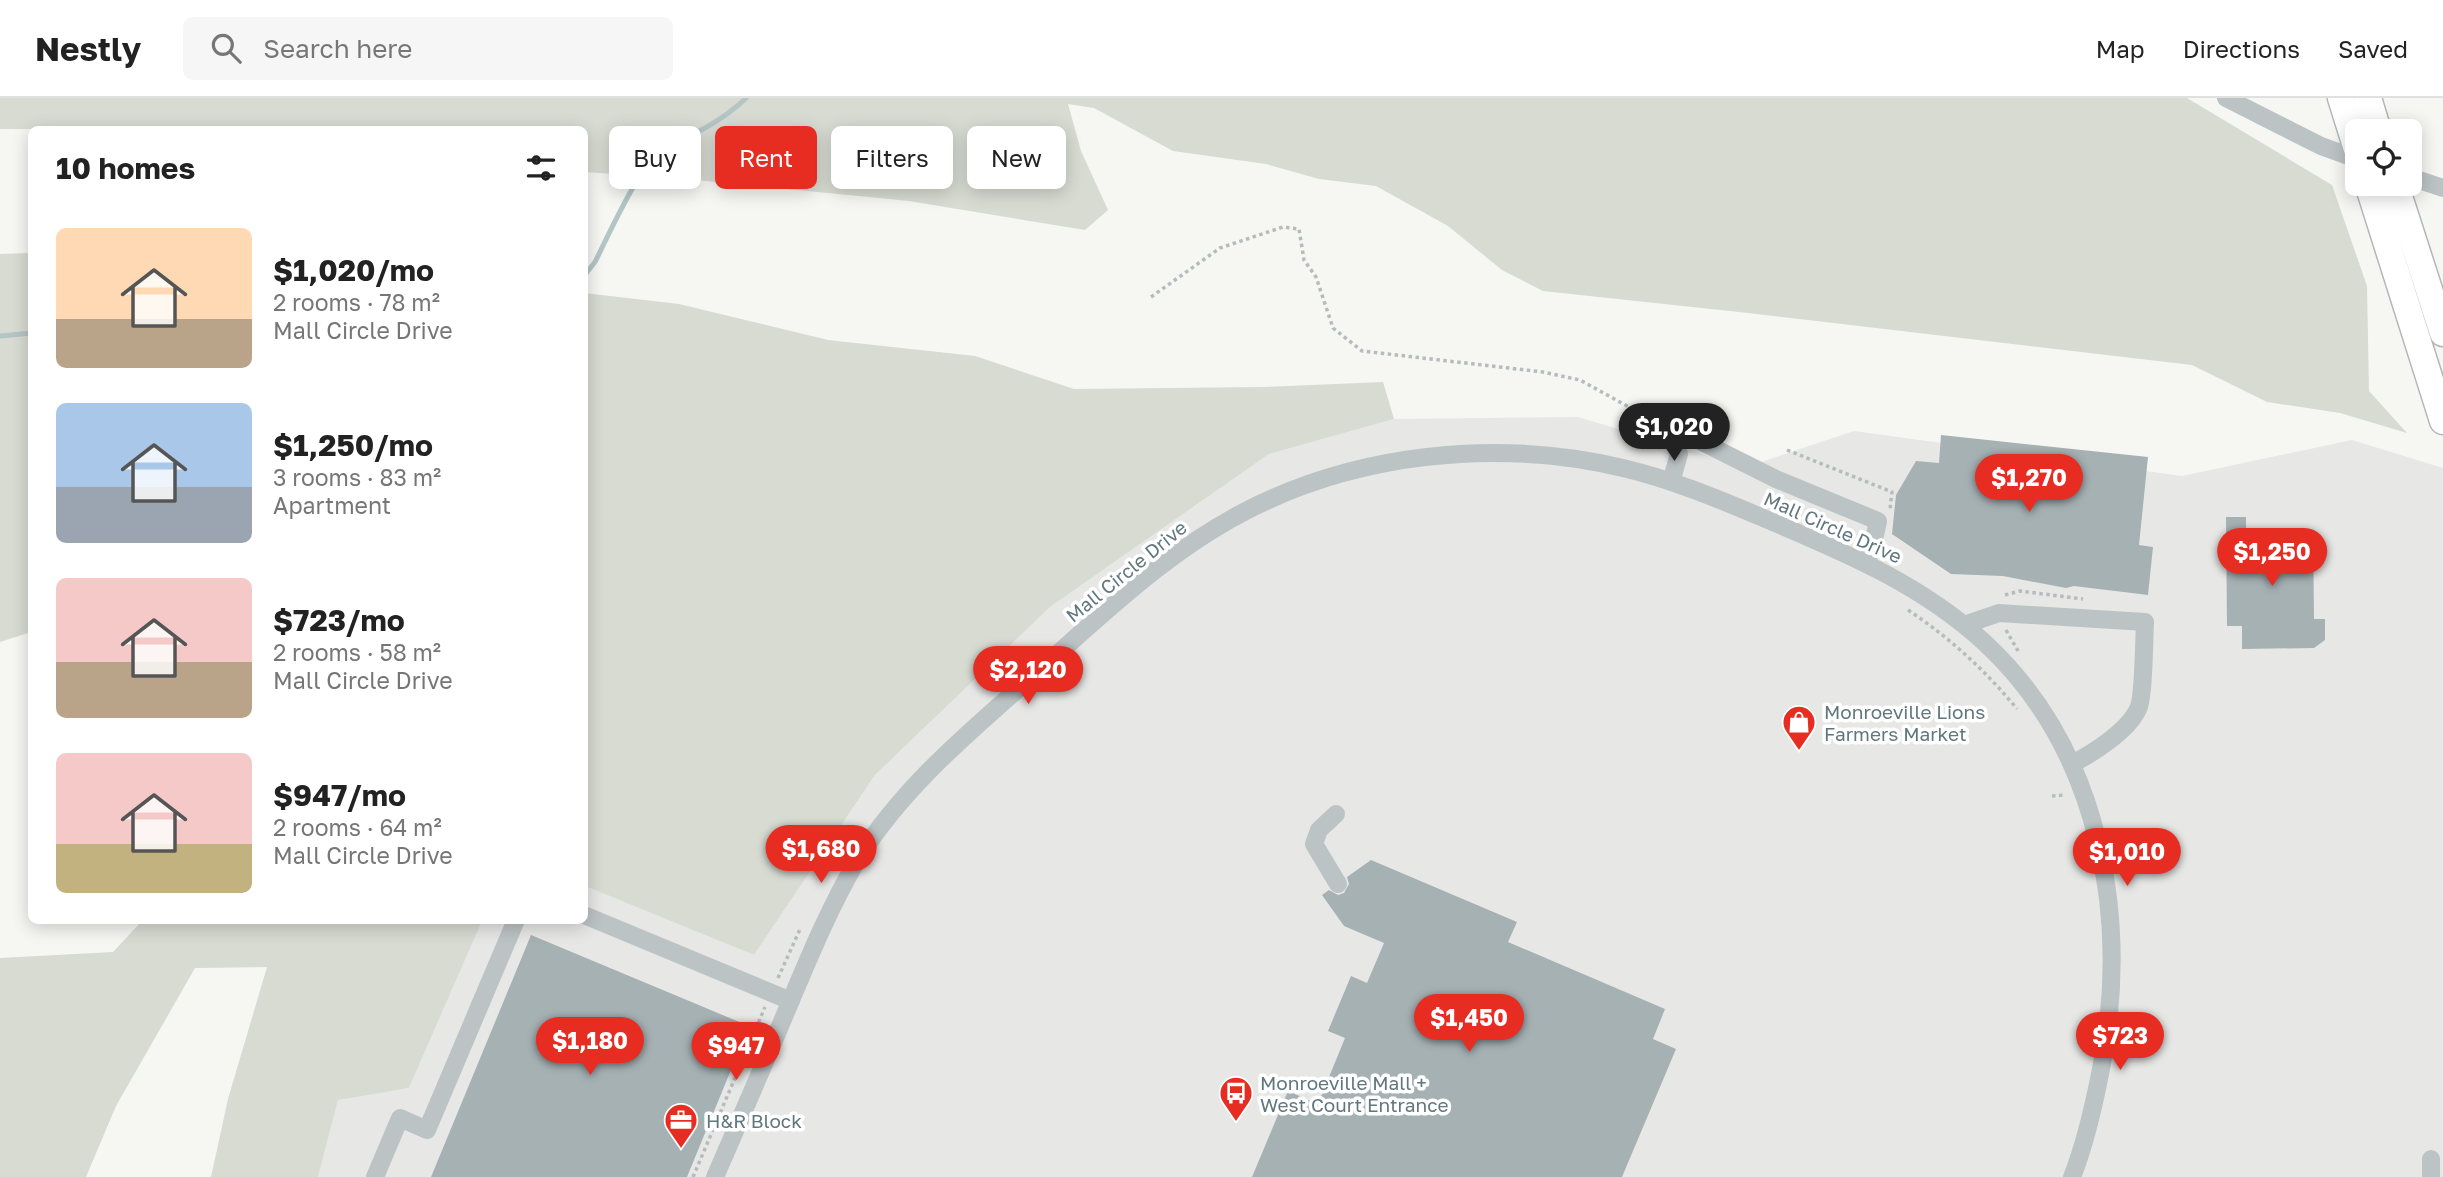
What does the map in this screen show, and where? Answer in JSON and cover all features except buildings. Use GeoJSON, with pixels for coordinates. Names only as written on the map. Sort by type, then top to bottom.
{"type":"FeatureCollection","features":[{"type":"Feature","properties":{"kind":"highway"},"geometry":{"type":"LineString","coordinates":[[2341,98],[2348,119]]}},
{"type":"Feature","properties":{"kind":"highway"},"geometry":{"type":"LineString","coordinates":[[2368,98],[2374,119]]}},
{"type":"Feature","properties":{"kind":"highway"},"geometry":{"type":"LineString","coordinates":[[2372,196],[2442,417]]}},
{"type":"Feature","properties":{"kind":"highway"},"geometry":{"type":"LineString","coordinates":[[2399,196],[2443,333]]}},
{"type":"Feature","properties":{"kind":"street"},"geometry":{"type":"LineString","coordinates":[[2226,98],[2311,142],[2345,155]]}},
{"type":"Feature","properties":{"kind":"street"},"geometry":{"type":"LineString","coordinates":[[2422,181],[2443,188]]}},
{"type":"Feature","properties":{"kind":"street"},"geometry":{"type":"LineString","coordinates":[[1663,425],[1679,454],[1671,482]]}},
{"type":"Feature","properties":{"kind":"street"},"geometry":{"type":"LineString","coordinates":[[1702,442],[1776,479],[1878,521],[1866,563]]}},
{"type":"Feature","properties":{"kind":"street","name":"Mall Circle Drive"},"geometry":{"type":"LineString","coordinates":[[715,1177],[836,898],[881,825],[936,762],[1130,590],[1185,548],[1240,514],[1298,488],[1328,478],[1406,460],[1513,454],[1554,456],[1622,468],[1671,482],[1742,509],[1866,563],[1908,585],[1964,625],[2004,662],[2026,687],[2042,709],[2084,790],[2105,867],[2109,900],[2112,956],[2106,1047],[2088,1130],[2072,1177]]}},
{"type":"Feature","properties":{"kind":"street"},"geometry":{"type":"LineString","coordinates":[[1964,625],[1999,613],[2145,622],[2140,707],[2128,725],[2072,764]]}},
{"type":"Feature","properties":{"kind":"street"},"geometry":{"type":"LineString","coordinates":[[1336,814],[1319,830],[1314,844],[1338,884]]}},
{"type":"Feature","properties":{"kind":"street"},"geometry":{"type":"LineString","coordinates":[[588,917],[791,1001]]}},
{"type":"Feature","properties":{"kind":"street"},"geometry":{"type":"LineString","coordinates":[[375,1177],[400,1118],[427,1130],[514,924]]}},
{"type":"Feature","properties":{"kind":"path"},"geometry":{"type":"LineString","coordinates":[[1151,297],[1220,248],[1283,227],[1299,229],[1304,260],[1317,277],[1332,328],[1362,351],[1543,372],[1580,380],[1663,425]]}},
{"type":"Feature","properties":{"kind":"path"},"geometry":{"type":"LineString","coordinates":[[1787,450],[1892,492],[1889,518]]}},
{"type":"Feature","properties":{"kind":"path"},"geometry":{"type":"LineString","coordinates":[[1908,610],[1972,658],[2017,710]]}},
{"type":"Feature","properties":{"kind":"path"},"geometry":{"type":"LineString","coordinates":[[1999,613],[2024,660]]}},
{"type":"Feature","properties":{"kind":"path"},"geometry":{"type":"LineString","coordinates":[[2052,796],[2071,794]]}},
{"type":"Feature","properties":{"kind":"path"},"geometry":{"type":"LineString","coordinates":[[693,1177],[805,919]]}},
{"type":"Feature","properties":{"kind":"shaded area"},"geometry":{"type":"Polygon","coordinates":[[[0,98],[2187,98],[2332,185],[2367,286],[2369,391],[2407,433],[2340,413],[2267,402],[2192,365],[1543,291],[1502,270],[1448,226],[1376,186],[1319,179],[1266,164],[1173,151],[1094,108],[1068,104],[1081,151],[1108,210],[1085,230],[909,201],[787,189],[817,189],[817,126],[715,126],[715,182],[701,180],[701,126],[609,126],[609,174],[588,172],[588,126],[28,126],[28,129],[0,129],[0,98]]]}},
{"type":"Feature","properties":{"kind":"shaded area"},"geometry":{"type":"Polygon","coordinates":[[[28,253],[28,633],[0,642],[0,254],[28,253]]]}},
{"type":"Feature","properties":{"kind":"shaded area"},"geometry":{"type":"Polygon","coordinates":[[[588,293],[679,304],[828,340],[975,356],[1074,389],[1264,387],[1383,382],[1394,419],[1269,454],[1050,607],[875,775],[754,955],[588,887],[588,293]]]}},
{"type":"Feature","properties":{"kind":"shaded area"},"geometry":{"type":"Polygon","coordinates":[[[1578,417],[1746,467],[1854,431],[2182,476],[2352,440],[2443,468],[2443,1177],[318,1177],[338,1099],[409,1088],[481,924],[588,924],[588,887],[754,955],[875,775],[1050,607],[1269,454],[1394,419],[1578,417]]]}},
{"type":"Feature","properties":{"kind":"shaded area"},"geometry":{"type":"Polygon","coordinates":[[[139,924],[481,924],[409,1088],[338,1100],[318,1177],[211,1177],[228,1099],[267,967],[195,968],[116,1106],[86,1177],[0,1177],[0,958],[113,952],[139,924]]]}},
{"type":"Feature","properties":{"kind":"waterway"},"geometry":{"type":"LineString","coordinates":[[588,271],[654,156],[666,145],[688,137],[719,120],[746,98]]}},
{"type":"Feature","properties":{"kind":"waterway"},"geometry":{"type":"LineString","coordinates":[[0,336],[28,333]]}},
{"type":"Feature","properties":{"kind":"place","name":"Monroeville Lions Farmers Market"},"geometry":{"type":"Point","coordinates":[1799,752]}},
{"type":"Feature","properties":{"kind":"place","name":"Monroeville Mall + West Court Entrance"},"geometry":{"type":"Point","coordinates":[1236,1123]}},
{"type":"Feature","properties":{"kind":"place","name":"H&R Block"},"geometry":{"type":"Point","coordinates":[681,1150]}}]}
